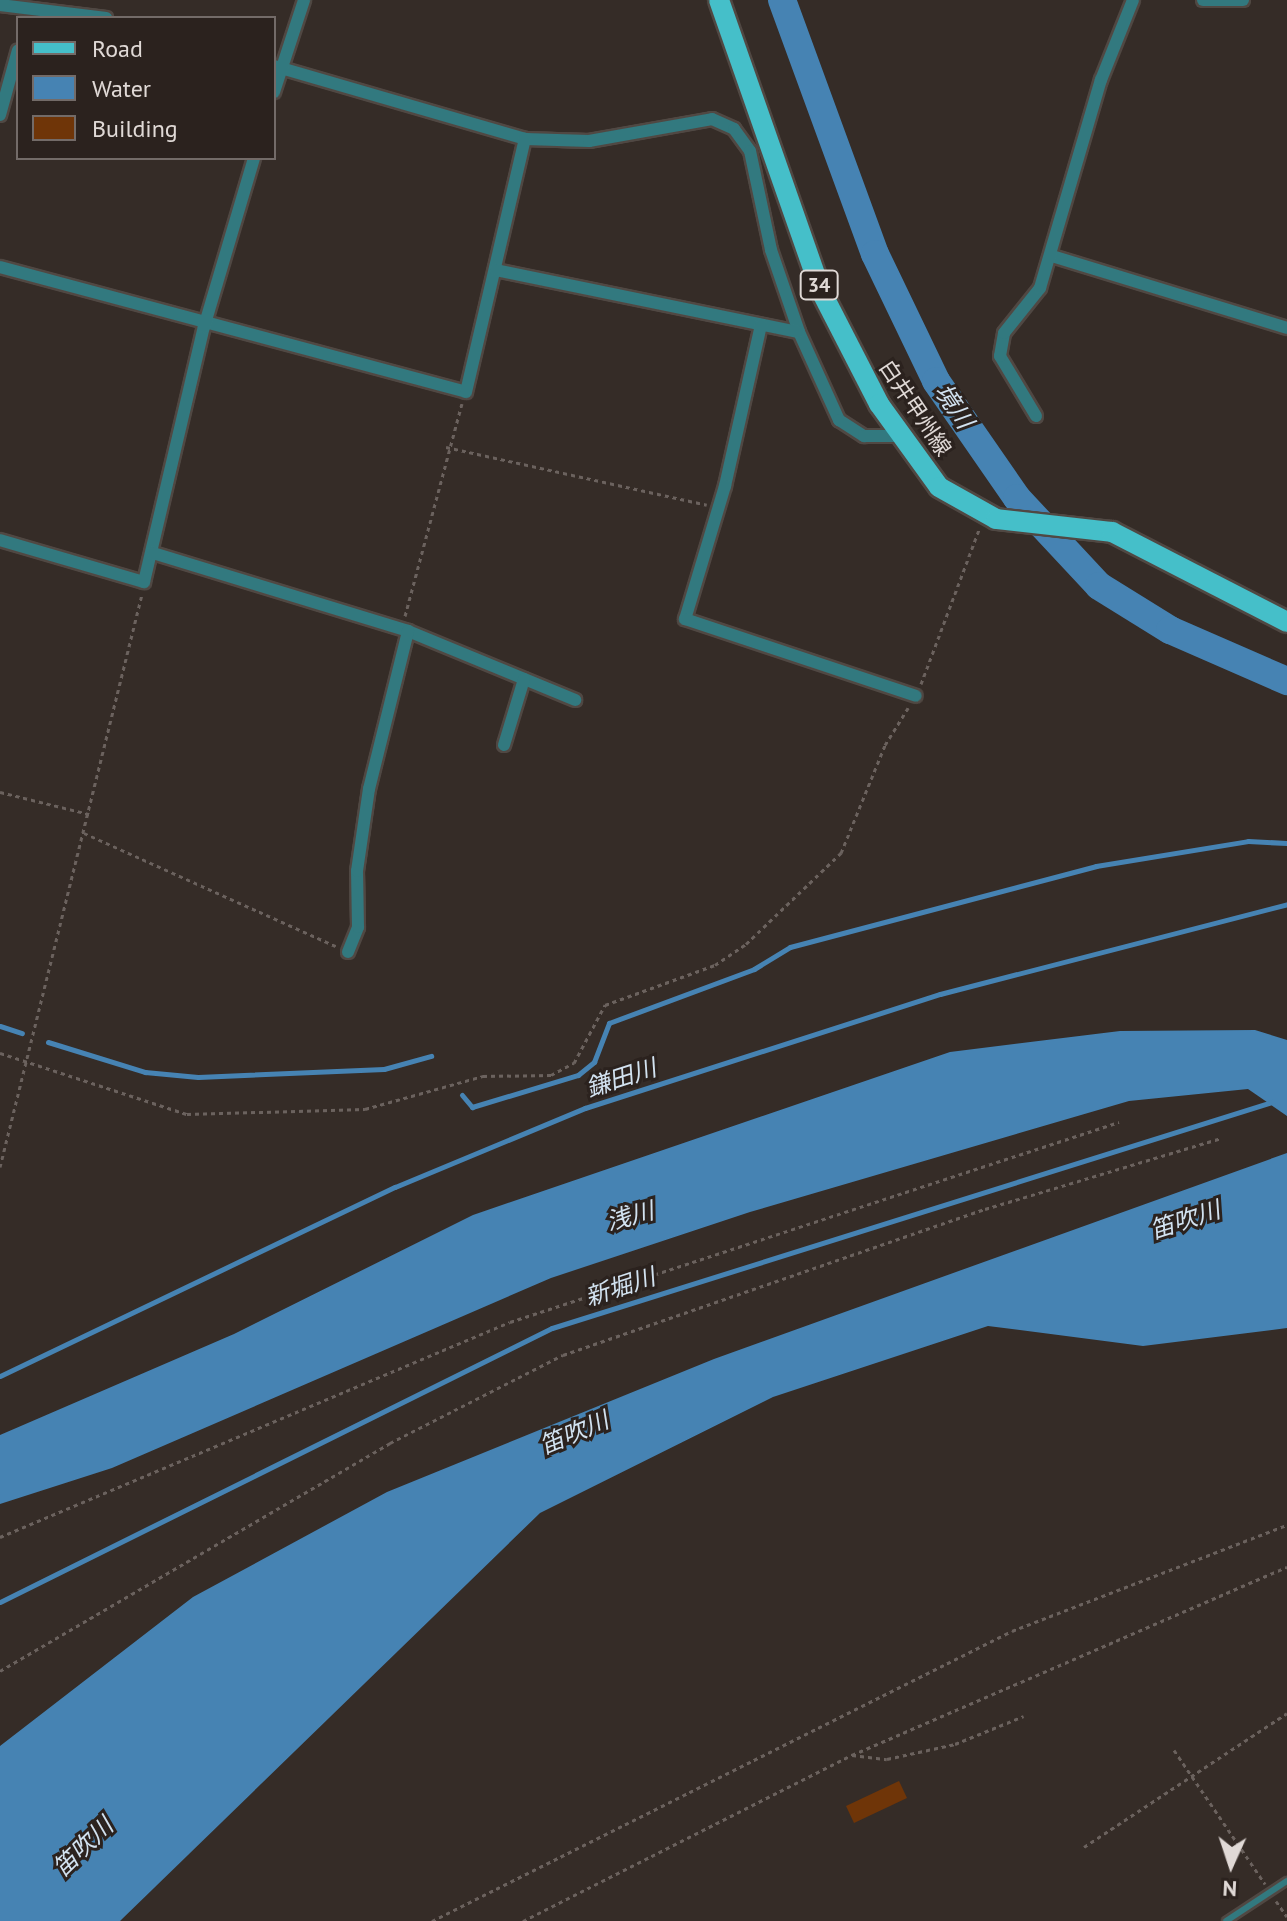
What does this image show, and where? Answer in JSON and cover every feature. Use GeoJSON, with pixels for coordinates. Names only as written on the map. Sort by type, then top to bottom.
{"type":"FeatureCollection","features":[{"type":"Feature","properties":{"kind":"main road","name":"白井甲州線"},"geometry":{"type":"LineString","coordinates":[[719,0],[821,291],[899,436],[939,487],[989,516],[1083,525],[1146,547],[1287,622]]}},
{"type":"Feature","properties":{"kind":"street"},"geometry":{"type":"LineString","coordinates":[[304,0],[278,67],[525,139],[620,137],[712,119],[734,129],[750,151],[771,250],[799,332],[839,420],[864,436],[899,436]]}},
{"type":"Feature","properties":{"kind":"street"},"geometry":{"type":"LineString","coordinates":[[1036,416],[1000,356],[1010,319],[1040,288],[1052,256],[1101,80],[1133,0]]}},
{"type":"Feature","properties":{"kind":"street"},"geometry":{"type":"LineString","coordinates":[[1203,0],[1243,0]]}},
{"type":"Feature","properties":{"kind":"street"},"geometry":{"type":"LineString","coordinates":[[0,5],[27,15],[53,16]]}},
{"type":"Feature","properties":{"kind":"street"},"geometry":{"type":"LineString","coordinates":[[0,115],[16,57]]}},
{"type":"Feature","properties":{"kind":"street"},"geometry":{"type":"LineString","coordinates":[[0,267],[121,296],[204,327],[344,356],[466,392],[525,139]]}},
{"type":"Feature","properties":{"kind":"street"},"geometry":{"type":"LineString","coordinates":[[0,540],[144,582],[204,327],[253,160]]}},
{"type":"Feature","properties":{"kind":"street"},"geometry":{"type":"LineString","coordinates":[[1052,256],[1287,328]]}},
{"type":"Feature","properties":{"kind":"street"},"geometry":{"type":"LineString","coordinates":[[496,270],[799,332]]}},
{"type":"Feature","properties":{"kind":"street"},"geometry":{"type":"LineString","coordinates":[[761,325],[718,507],[685,619],[916,696]]}},
{"type":"Feature","properties":{"kind":"street"},"geometry":{"type":"LineString","coordinates":[[153,553],[408,631],[575,700]]}},
{"type":"Feature","properties":{"kind":"street"},"geometry":{"type":"LineString","coordinates":[[348,952],[358,927],[357,871],[369,789],[408,631]]}},
{"type":"Feature","properties":{"kind":"street"},"geometry":{"type":"LineString","coordinates":[[504,745],[524,679]]}},
{"type":"Feature","properties":{"kind":"lane"},"geometry":{"type":"LineString","coordinates":[[1226,1921],[1287,1881]]}},
{"type":"Feature","properties":{"kind":"path"},"geometry":{"type":"LineString","coordinates":[[408,631],[405,617],[446,447],[466,392]]}},
{"type":"Feature","properties":{"kind":"path"},"geometry":{"type":"LineString","coordinates":[[446,447],[718,507]]}},
{"type":"Feature","properties":{"kind":"path"},"geometry":{"type":"LineString","coordinates":[[0,1053],[187,1114],[365,1109],[483,1076],[551,1075],[574,1063],[605,1005],[715,965],[746,944],[841,853],[885,745],[916,696],[989,516]]}},
{"type":"Feature","properties":{"kind":"path"},"geometry":{"type":"LineString","coordinates":[[0,1167],[144,582]]}},
{"type":"Feature","properties":{"kind":"path"},"geometry":{"type":"LineString","coordinates":[[0,792],[89,814]]}},
{"type":"Feature","properties":{"kind":"path"},"geometry":{"type":"LineString","coordinates":[[84,833],[348,952]]}},
{"type":"Feature","properties":{"kind":"path"},"geometry":{"type":"LineString","coordinates":[[0,1537],[510,1322],[1119,1122]]}},
{"type":"Feature","properties":{"kind":"path"},"geometry":{"type":"LineString","coordinates":[[0,1671],[376,1451],[563,1355],[985,1209],[1221,1138]]}},
{"type":"Feature","properties":{"kind":"path"},"geometry":{"type":"LineString","coordinates":[[432,1921],[1012,1631],[1287,1525]]}},
{"type":"Feature","properties":{"kind":"path"},"geometry":{"type":"LineString","coordinates":[[523,1921],[852,1755],[1287,1567]]}},
{"type":"Feature","properties":{"kind":"path"},"geometry":{"type":"LineString","coordinates":[[1084,1847],[1287,1713]]}},
{"type":"Feature","properties":{"kind":"path"},"geometry":{"type":"LineString","coordinates":[[852,1755],[887,1759],[955,1744],[1024,1716]]}},
{"type":"Feature","properties":{"kind":"path"},"geometry":{"type":"LineString","coordinates":[[1174,1750],[1287,1917]]}},
{"type":"Feature","properties":{"kind":"water","name":"浅川"},"geometry":{"type":"Polygon","coordinates":[[[1255,1030],[1287,1040],[1287,1116],[1248,1089],[1129,1101],[750,1212],[551,1278],[112,1468],[0,1504],[0,1435],[234,1334],[473,1215],[950,1052],[1120,1031],[1255,1030]]]}},
{"type":"Feature","properties":{"kind":"water","name":"笛吹川"},"geometry":{"type":"Polygon","coordinates":[[[1287,1153],[1287,1328],[1143,1346],[988,1326],[773,1397],[540,1513],[120,1921],[0,1921],[0,1746],[193,1597],[387,1492],[714,1359],[1287,1153]]]}},
{"type":"Feature","properties":{"kind":"building"},"geometry":{"type":"Polygon","coordinates":[[[899,1781],[907,1798],[854,1823],[846,1806],[899,1781]]]}},
{"type":"Feature","properties":{"kind":"waterway","name":"境川"},"geometry":{"type":"LineString","coordinates":[[782,0],[875,254],[936,381],[1017,498],[1099,586],[1170,630],[1287,681]]}},
{"type":"Feature","properties":{"kind":"waterway"},"geometry":{"type":"LineString","coordinates":[[462,1095],[472,1107],[578,1075],[594,1062],[609,1023],[754,969],[790,947],[1096,866],[1248,841],[1287,843]]}},
{"type":"Feature","properties":{"kind":"waterway","name":"鎌田川"},"geometry":{"type":"LineString","coordinates":[[0,1376],[395,1187],[585,1108],[940,994],[1287,904]]}},
{"type":"Feature","properties":{"kind":"waterway"},"geometry":{"type":"LineString","coordinates":[[0,1026],[22,1033]]}},
{"type":"Feature","properties":{"kind":"waterway"},"geometry":{"type":"LineString","coordinates":[[48,1042],[145,1072],[198,1077],[384,1069],[431,1056]]}},
{"type":"Feature","properties":{"kind":"waterway","name":"新堀川"},"geometry":{"type":"LineString","coordinates":[[0,1602],[552,1328],[1272,1102]]}}]}
